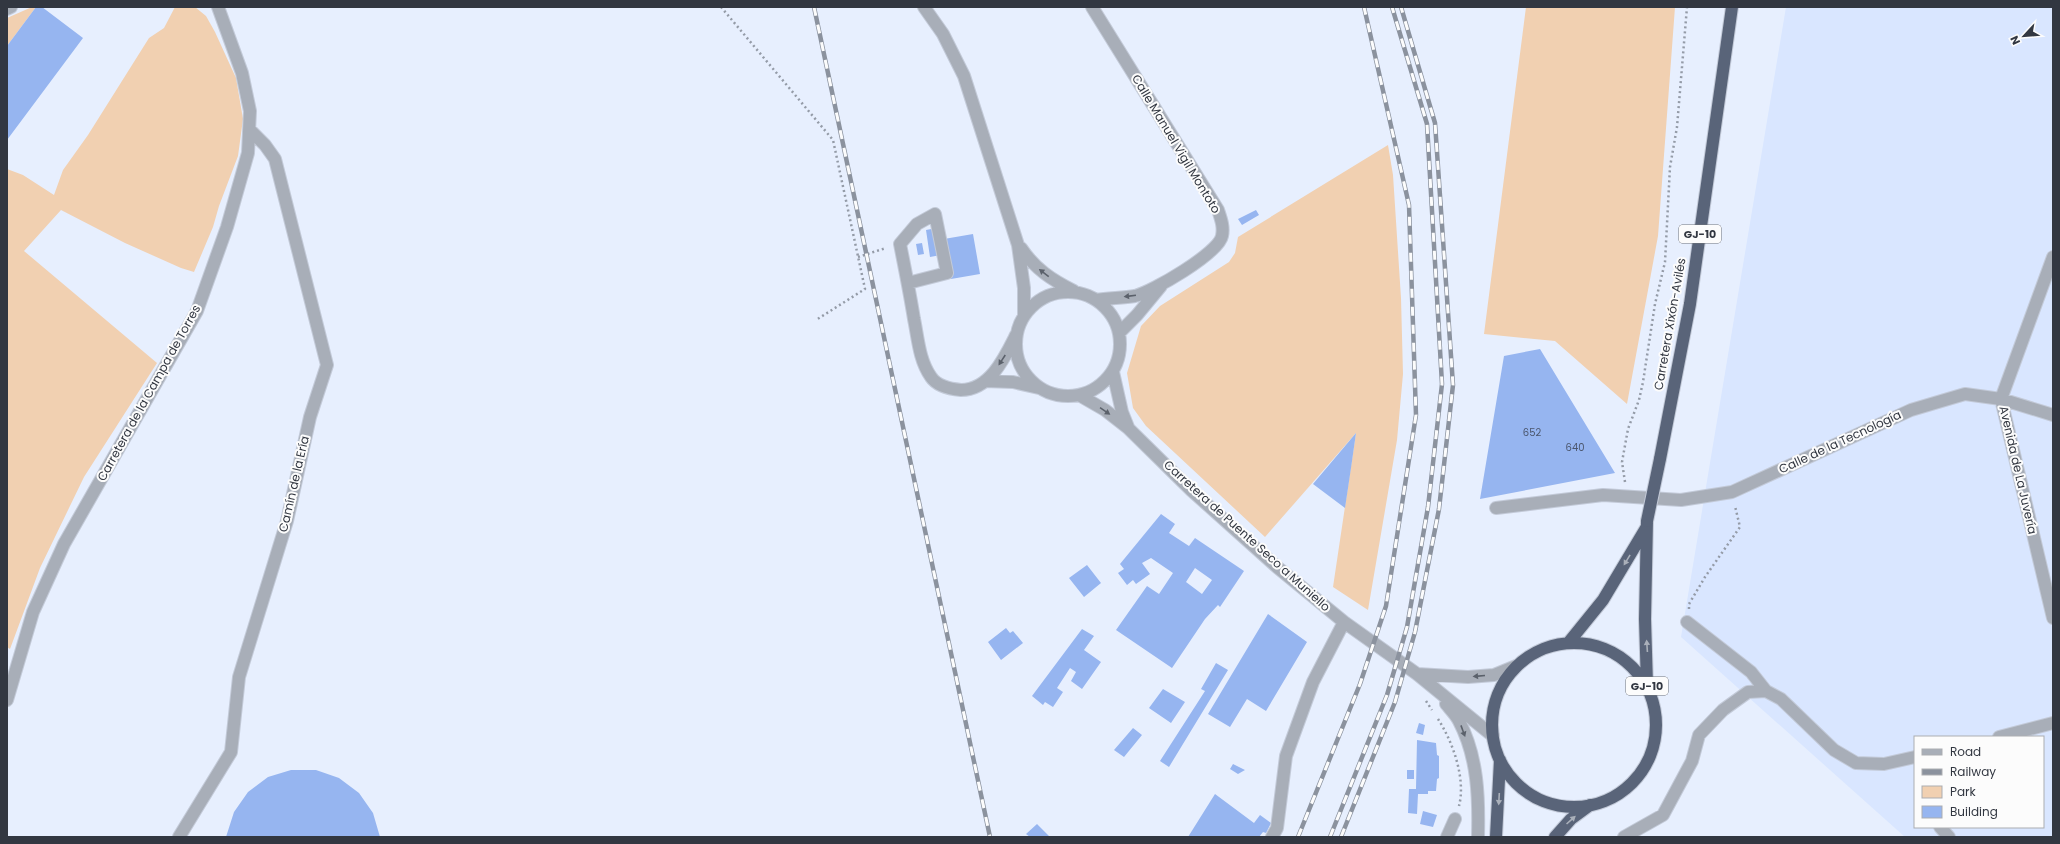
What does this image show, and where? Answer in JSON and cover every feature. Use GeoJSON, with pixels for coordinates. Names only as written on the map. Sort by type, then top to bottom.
{"type":"FeatureCollection","features":[{"type":"Feature","properties":{"kind":"highway","name":"Carretera Xixón-Avilés"},"geometry":{"type":"LineString","coordinates":[[1647,685],[1645,619],[1647,524],[1690,304],[1732,7]]}},
{"type":"Feature","properties":{"kind":"highway","name":"Carretera Xixón-Avilés"},"geometry":{"type":"LineString","coordinates":[[1569,642],[1603,600],[1647,524]]}},
{"type":"Feature","properties":{"kind":"highway","name":"GJ-10"},"geometry":{"type":"LineString","coordinates":[[1555,837],[1571,819],[1590,805],[1623,791],[1644,770],[1655,742],[1657,711],[1647,685],[1627,662],[1599,646],[1569,642],[1538,651],[1516,666],[1503,684],[1491,710],[1493,736],[1500,760],[1512,780],[1533,796],[1561,807],[1590,805]]}},
{"type":"Feature","properties":{"kind":"highway","name":"GJ-10"},"geometry":{"type":"LineString","coordinates":[[1496,837],[1500,760]]}},
{"type":"Feature","properties":{"kind":"street"},"geometry":{"type":"LineString","coordinates":[[7,9],[11,7]]}},
{"type":"Feature","properties":{"kind":"street","name":"Carretera de la Campa de Torres"},"geometry":{"type":"LineString","coordinates":[[7,700],[12,663],[64,544],[198,311],[226,227],[248,153],[250,111],[242,73],[218,7]]}},
{"type":"Feature","properties":{"kind":"street"},"geometry":{"type":"LineString","coordinates":[[924,7],[947,41],[964,76],[1018,245],[1024,288],[1024,316]]}},
{"type":"Feature","properties":{"kind":"street","name":"Calle Manuel Vigil Montoto"},"geometry":{"type":"LineString","coordinates":[[1092,7],[1218,210],[1223,224],[1222,238],[1214,249],[1162,285],[1136,295],[1096,300]]}},
{"type":"Feature","properties":{"kind":"street","name":"Camín de la Ería"},"geometry":{"type":"LineString","coordinates":[[179,837],[232,752],[240,677],[287,521],[310,416],[327,365],[275,159],[265,144],[249,128]]}},
{"type":"Feature","properties":{"kind":"street"},"geometry":{"type":"LineString","coordinates":[[908,283],[947,273],[935,214],[917,224],[900,244],[922,359],[932,378],[950,390],[967,390],[985,381],[996,369],[1016,335],[1024,316],[1038,301],[1056,293],[1077,292]]}},
{"type":"Feature","properties":{"kind":"street"},"geometry":{"type":"LineString","coordinates":[[985,381],[1013,382],[1040,388],[1059,396],[1079,395],[1098,387],[1114,372],[1119,353],[1119,333],[1111,314],[1096,300],[1053,281],[1031,263],[1018,245]]}},
{"type":"Feature","properties":{"kind":"street","name":"Avenida de La Juvería"},"geometry":{"type":"LineString","coordinates":[[2053,257],[2001,399],[2053,618]]}},
{"type":"Feature","properties":{"kind":"street","name":"Calle Manuel Vigil Montoto"},"geometry":{"type":"LineString","coordinates":[[1119,333],[1137,315],[1162,285]]}},
{"type":"Feature","properties":{"kind":"street"},"geometry":{"type":"LineString","coordinates":[[1016,335],[1017,356],[1025,374],[1040,388]]}},
{"type":"Feature","properties":{"kind":"street","name":"Carretera de Puente Seco a Muniello"},"geometry":{"type":"LineString","coordinates":[[1114,372],[1122,412],[1128,428],[1192,490],[1266,556],[1344,622],[1433,687]]}},
{"type":"Feature","properties":{"kind":"street","name":"Calle de la Tecnología"},"geometry":{"type":"LineString","coordinates":[[1496,508],[1603,495],[1681,500],[1732,492],[1911,410],[1965,394],[2001,399],[2053,415]]}},
{"type":"Feature","properties":{"kind":"street"},"geometry":{"type":"LineString","coordinates":[[1079,395],[1105,410],[1128,428]]}},
{"type":"Feature","properties":{"kind":"street"},"geometry":{"type":"LineString","coordinates":[[1272,837],[1277,828],[1286,756],[1313,682],[1344,622]]}},
{"type":"Feature","properties":{"kind":"street"},"geometry":{"type":"LineString","coordinates":[[1687,622],[1751,672],[1766,691],[1781,699],[1834,750],[1856,763],[1884,764],[1914,757]]}},
{"type":"Feature","properties":{"kind":"street"},"geometry":{"type":"LineString","coordinates":[[1417,674],[1468,677],[1494,675],[1516,666]]}},
{"type":"Feature","properties":{"kind":"street"},"geometry":{"type":"LineString","coordinates":[[1433,687],[1493,736]]}},
{"type":"Feature","properties":{"kind":"street"},"geometry":{"type":"LineString","coordinates":[[1433,687],[1459,721],[1474,762],[1479,802],[1478,837]]}},
{"type":"Feature","properties":{"kind":"street"},"geometry":{"type":"LineString","coordinates":[[1624,837],[1663,815],[1692,761],[1699,735],[1723,710],[1748,692],[1766,691]]}},
{"type":"Feature","properties":{"kind":"street"},"geometry":{"type":"LineString","coordinates":[[2004,736],[2053,724]]}},
{"type":"Feature","properties":{"kind":"street"},"geometry":{"type":"LineString","coordinates":[[1447,837],[1455,819]]}},
{"type":"Feature","properties":{"kind":"street"},"geometry":{"type":"LineString","coordinates":[[1941,828],[1949,837]]}},
{"type":"Feature","properties":{"kind":"path"},"geometry":{"type":"LineString","coordinates":[[721,7],[833,140],[865,289],[816,320]]}},
{"type":"Feature","properties":{"kind":"path"},"geometry":{"type":"LineString","coordinates":[[1627,497],[1622,462],[1628,429],[1639,400],[1643,382],[1655,304],[1665,262],[1670,167],[1677,127],[1687,7]]}},
{"type":"Feature","properties":{"kind":"path"},"geometry":{"type":"LineString","coordinates":[[858,257],[900,244]]}},
{"type":"Feature","properties":{"kind":"path"},"geometry":{"type":"LineString","coordinates":[[1687,622],[1689,604],[1705,577],[1740,527],[1732,492]]}},
{"type":"Feature","properties":{"kind":"path"},"geometry":{"type":"LineString","coordinates":[[1417,674],[1425,700],[1433,711]]}},
{"type":"Feature","properties":{"kind":"path"},"geometry":{"type":"LineString","coordinates":[[1436,717],[1444,728],[1454,754],[1460,782],[1460,802],[1455,819]]}},
{"type":"Feature","properties":{"kind":"shaded area"},"geometry":{"type":"Polygon","coordinates":[[[1786,7],[2053,7],[2053,837],[1905,837],[1681,637],[1786,7]]]}},
{"type":"Feature","properties":{"kind":"green space"},"geometry":{"type":"Polygon","coordinates":[[[32,7],[36,7],[7,46],[7,18],[32,7]]]}},
{"type":"Feature","properties":{"kind":"green space"},"geometry":{"type":"Polygon","coordinates":[[[175,7],[195,7],[206,16],[236,78],[243,119],[238,156],[219,206],[213,227],[194,272],[181,268],[125,243],[61,210],[24,251],[157,363],[84,477],[40,568],[10,649],[7,647],[7,169],[23,175],[54,195],[63,170],[88,135],[149,38],[164,28],[175,7]]]}},
{"type":"Feature","properties":{"kind":"green space"},"geometry":{"type":"Polygon","coordinates":[[[1526,7],[1675,7],[1658,236],[1627,404],[1555,341],[1484,334],[1526,7]]]}},
{"type":"Feature","properties":{"kind":"green space"},"geometry":{"type":"Polygon","coordinates":[[[1388,145],[1393,175],[1401,298],[1403,374],[1397,440],[1368,610],[1333,587],[1356,433],[1265,537],[1146,426],[1133,408],[1127,373],[1141,326],[1160,306],[1229,262],[1235,253],[1238,237],[1388,145]]]}},
{"type":"Feature","properties":{"kind":"building"},"geometry":{"type":"Polygon","coordinates":[[[36,7],[42,7],[83,38],[7,140],[7,46],[36,7]]]}},
{"type":"Feature","properties":{"kind":"building"},"geometry":{"type":"Polygon","coordinates":[[[1256,210],[1259,215],[1242,225],[1238,219],[1256,210]]]}},
{"type":"Feature","properties":{"kind":"building"},"geometry":{"type":"Polygon","coordinates":[[[942,227],[944,239],[973,234],[980,274],[951,279],[946,254],[930,257],[926,230],[942,227]]]}},
{"type":"Feature","properties":{"kind":"building"},"geometry":{"type":"Polygon","coordinates":[[[922,243],[924,254],[918,255],[916,244],[922,243]]]}},
{"type":"Feature","properties":{"kind":"building"},"geometry":{"type":"Polygon","coordinates":[[[1540,349],[1615,473],[1480,499],[1504,356],[1540,349]]]}},
{"type":"Feature","properties":{"kind":"building"},"geometry":{"type":"Polygon","coordinates":[[[1356,433],[1351,468],[1345,508],[1313,484],[1356,433]]]}},
{"type":"Feature","properties":{"kind":"building"},"geometry":{"type":"Polygon","coordinates":[[[1161,514],[1175,524],[1169,533],[1189,546],[1195,538],[1244,571],[1220,607],[1218,605],[1205,619],[1172,668],[1116,630],[1147,586],[1159,594],[1173,573],[1151,558],[1142,563],[1150,574],[1136,584],[1133,580],[1127,585],[1118,573],[1124,569],[1120,564],[1161,514]],[[1195,568],[1186,582],[1202,594],[1212,580],[1195,568]]]}},
{"type":"Feature","properties":{"kind":"building"},"geometry":{"type":"Polygon","coordinates":[[[1087,565],[1101,583],[1084,597],[1069,578],[1087,565]]]}},
{"type":"Feature","properties":{"kind":"building"},"geometry":{"type":"Polygon","coordinates":[[[1268,614],[1307,642],[1266,711],[1247,699],[1230,727],[1208,714],[1268,614]]]}},
{"type":"Feature","properties":{"kind":"building"},"geometry":{"type":"Polygon","coordinates":[[[1006,628],[1010,633],[1013,631],[1023,643],[1001,660],[988,642],[1006,628]]]}},
{"type":"Feature","properties":{"kind":"building"},"geometry":{"type":"Polygon","coordinates":[[[1082,629],[1094,636],[1084,650],[1101,662],[1082,689],[1071,681],[1076,672],[1070,668],[1057,688],[1063,692],[1053,707],[1045,702],[1043,705],[1032,696],[1082,629]]]}},
{"type":"Feature","properties":{"kind":"building"},"geometry":{"type":"Polygon","coordinates":[[[1216,663],[1228,670],[1169,767],[1160,761],[1205,691],[1201,689],[1216,663]]]}},
{"type":"Feature","properties":{"kind":"building"},"geometry":{"type":"Polygon","coordinates":[[[1163,689],[1185,702],[1171,723],[1149,708],[1163,689]]]}},
{"type":"Feature","properties":{"kind":"building"},"geometry":{"type":"Polygon","coordinates":[[[1419,723],[1425,725],[1423,735],[1416,733],[1419,723]]]}},
{"type":"Feature","properties":{"kind":"building"},"geometry":{"type":"Polygon","coordinates":[[[1133,728],[1142,735],[1124,757],[1114,750],[1133,728]]]}},
{"type":"Feature","properties":{"kind":"building"},"geometry":{"type":"Polygon","coordinates":[[[1417,740],[1436,743],[1437,755],[1439,756],[1439,778],[1437,779],[1436,791],[1428,791],[1428,794],[1418,794],[1417,814],[1408,813],[1409,789],[1416,789],[1417,740]]]}},
{"type":"Feature","properties":{"kind":"building"},"geometry":{"type":"Polygon","coordinates":[[[1233,764],[1245,770],[1238,774],[1230,769],[1233,764]]]}},
{"type":"Feature","properties":{"kind":"building"},"geometry":{"type":"Polygon","coordinates":[[[291,770],[316,770],[339,778],[359,793],[373,813],[380,837],[226,837],[234,812],[248,792],[268,777],[291,770]]]}},
{"type":"Feature","properties":{"kind":"building"},"geometry":{"type":"Polygon","coordinates":[[[1407,770],[1414,770],[1414,779],[1407,779],[1407,770]]]}},
{"type":"Feature","properties":{"kind":"building"},"geometry":{"type":"Polygon","coordinates":[[[1215,794],[1254,823],[1260,815],[1271,823],[1266,833],[1263,832],[1259,837],[1188,837],[1215,794]]]}},
{"type":"Feature","properties":{"kind":"building"},"geometry":{"type":"Polygon","coordinates":[[[1423,811],[1437,815],[1433,827],[1420,824],[1423,811]]]}},
{"type":"Feature","properties":{"kind":"building"},"geometry":{"type":"Polygon","coordinates":[[[1037,824],[1050,837],[1030,837],[1026,834],[1037,824]]]}},
{"type":"Feature","properties":{"kind":"railway"},"geometry":{"type":"LineString","coordinates":[[814,7],[990,837]]}},
{"type":"Feature","properties":{"kind":"railway"},"geometry":{"type":"LineString","coordinates":[[1298,837],[1360,684],[1386,606],[1416,415],[1409,205],[1364,7]]}},
{"type":"Feature","properties":{"kind":"railway"},"geometry":{"type":"LineString","coordinates":[[1330,837],[1387,695],[1407,627],[1428,507],[1442,384],[1427,124],[1392,7]]}},
{"type":"Feature","properties":{"kind":"railway"},"geometry":{"type":"LineString","coordinates":[[1341,837],[1395,702],[1415,632],[1439,509],[1453,385],[1435,123],[1401,7]]}}]}
